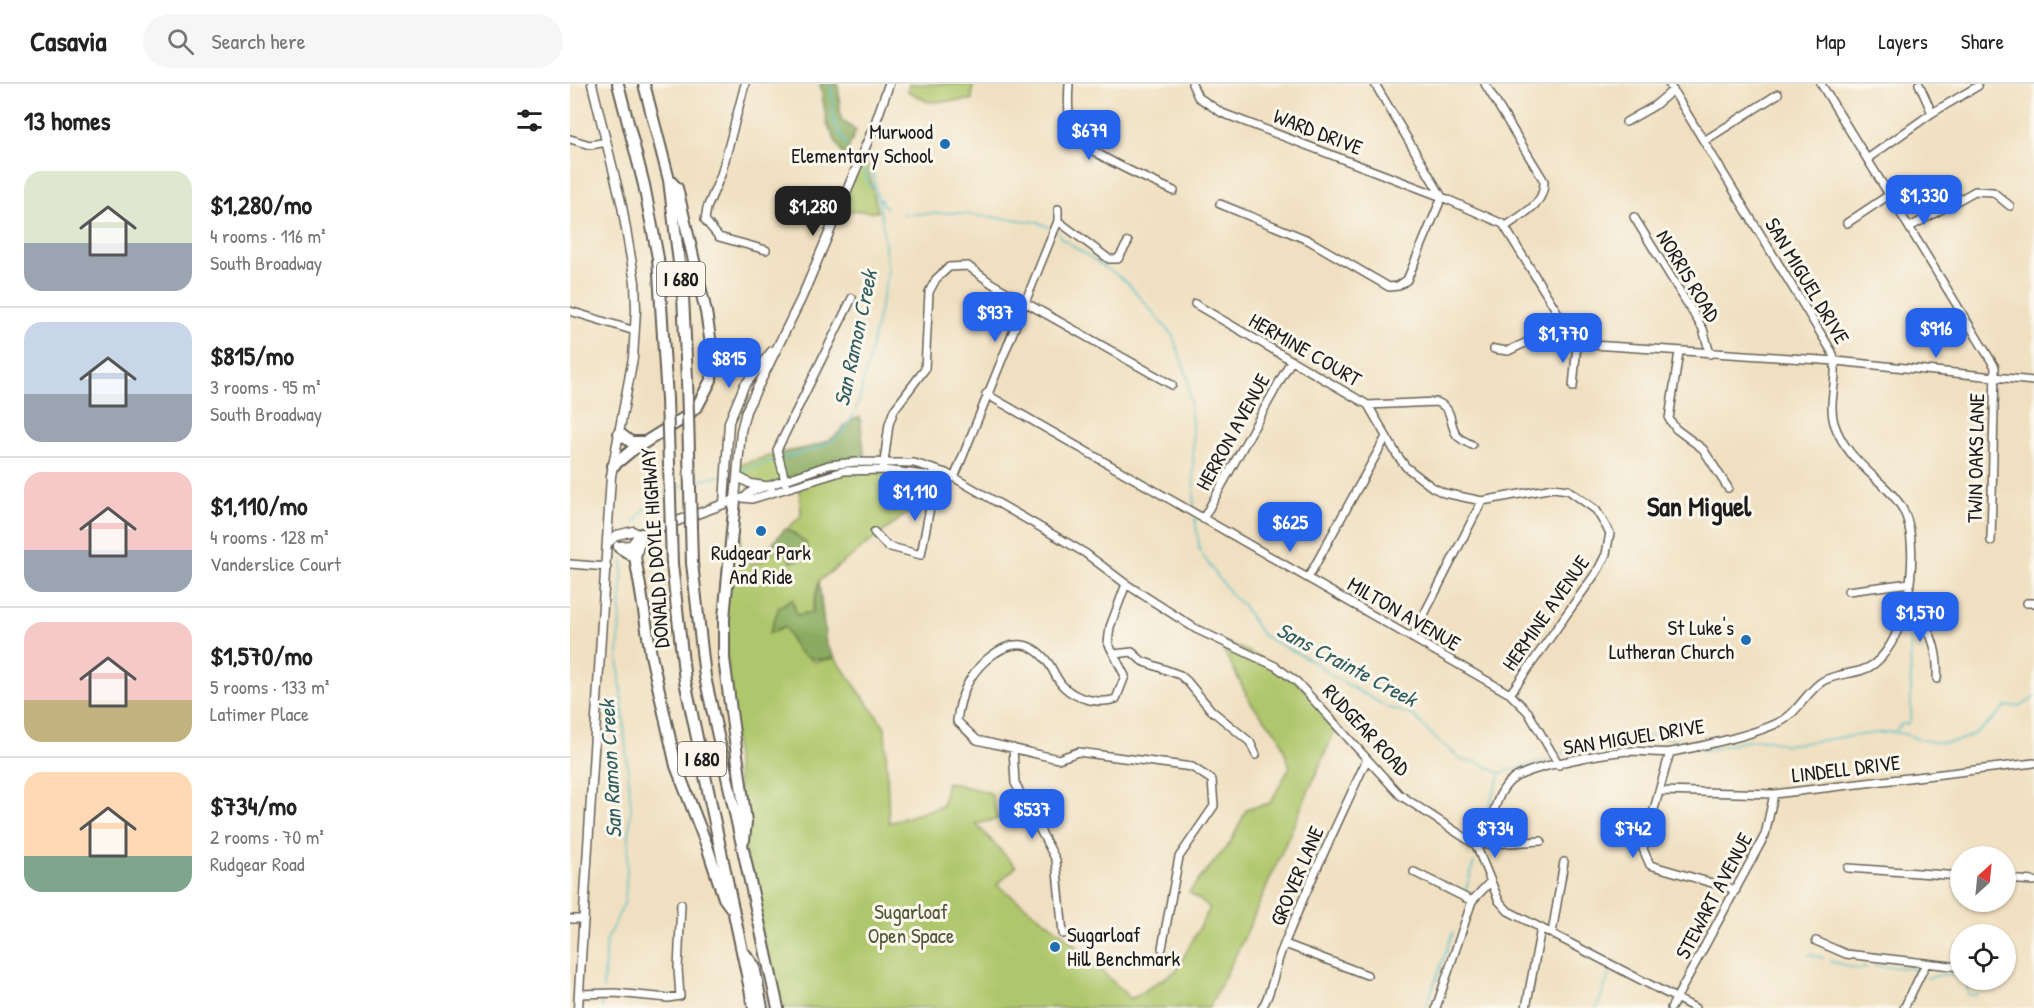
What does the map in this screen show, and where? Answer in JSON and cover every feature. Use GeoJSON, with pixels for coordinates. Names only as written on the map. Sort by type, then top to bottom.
{"type":"FeatureCollection","features":[{"type":"Feature","properties":{"kind":"highway","name":"DONALD D DOYLE HIGHWAY"},"geometry":{"type":"LineString","coordinates":[[618,84],[644,184],[658,258],[667,399],[672,564],[685,681],[754,1008]]}},
{"type":"Feature","properties":{"kind":"highway","name":"DONALD D DOYLE HIGHWAY"},"geometry":{"type":"LineString","coordinates":[[644,84],[669,180],[683,296],[692,563],[705,677],[778,1008]]}},
{"type":"Feature","properties":{"kind":"highway"},"geometry":{"type":"LineString","coordinates":[[613,466],[626,454],[674,425],[698,405],[711,380],[713,366],[696,264],[676,188],[669,180]]}},
{"type":"Feature","properties":{"kind":"highway"},"geometry":{"type":"LineString","coordinates":[[619,433],[631,442],[648,441]]}},
{"type":"Feature","properties":{"kind":"highway"},"geometry":{"type":"LineString","coordinates":[[734,500],[724,618],[724,649],[747,832],[743,843]]}},
{"type":"Feature","properties":{"kind":"highway"},"geometry":{"type":"LineString","coordinates":[[640,535],[635,557],[651,655],[676,765],[724,898],[734,911]]}},
{"type":"Feature","properties":{"kind":"highway"},"geometry":{"type":"LineString","coordinates":[[614,544],[635,557]]}},
{"type":"Feature","properties":{"kind":"highway","name":"I 680"},"geometry":{"type":"LineString","coordinates":[[743,951],[754,966],[762,1008]]}},
{"type":"Feature","properties":{"kind":"main road"},"geometry":{"type":"LineString","coordinates":[[578,1008],[607,567],[614,544],[613,466],[635,331],[633,270],[611,156],[592,84]]}},
{"type":"Feature","properties":{"kind":"main road"},"geometry":{"type":"LineString","coordinates":[[734,500],[746,411],[782,338],[857,168],[889,84]]}},
{"type":"Feature","properties":{"kind":"main road"},"geometry":{"type":"LineString","coordinates":[[734,500],[724,488],[729,422],[744,386],[782,338]]}},
{"type":"Feature","properties":{"kind":"main road"},"geometry":{"type":"LineString","coordinates":[[738,477],[770,490]]}},
{"type":"Feature","properties":{"kind":"main road","name":"RUDGEAR ROAD"},"geometry":{"type":"LineString","coordinates":[[614,544],[631,545],[640,535],[734,500]]}},
{"type":"Feature","properties":{"kind":"street"},"geometry":{"type":"LineString","coordinates":[[746,84],[721,176],[704,214],[705,220],[719,237],[766,250]]}},
{"type":"Feature","properties":{"kind":"street"},"geometry":{"type":"LineString","coordinates":[[1069,84],[1068,107],[1076,136],[1110,161],[1174,191]]}},
{"type":"Feature","properties":{"kind":"street","name":"WARD DRIVE"},"geometry":{"type":"LineString","coordinates":[[1192,84],[1198,97],[1222,113],[1443,197],[1496,219],[1505,226]]}},
{"type":"Feature","properties":{"kind":"street"},"geometry":{"type":"LineString","coordinates":[[1220,204],[1308,240],[1389,287],[1398,286],[1407,280],[1443,197],[1375,84]]}},
{"type":"Feature","properties":{"kind":"street"},"geometry":{"type":"LineString","coordinates":[[1485,84],[1544,180],[1536,205],[1505,226],[1577,344],[1573,387]]}},
{"type":"Feature","properties":{"kind":"street"},"geometry":{"type":"LineString","coordinates":[[1821,84],[1995,367],[1994,377]]}},
{"type":"Feature","properties":{"kind":"street"},"geometry":{"type":"LineString","coordinates":[[1919,84],[1932,113]]}},
{"type":"Feature","properties":{"kind":"street"},"geometry":{"type":"LineString","coordinates":[[1867,159],[1932,113],[1978,86]]}},
{"type":"Feature","properties":{"kind":"street"},"geometry":{"type":"LineString","coordinates":[[1626,122],[1654,106],[1671,87]]}},
{"type":"Feature","properties":{"kind":"street","name":"SAN MIGUEL DRIVE"},"geometry":{"type":"LineString","coordinates":[[1476,845],[1488,831],[1496,804],[1506,785],[1520,775],[1616,753],[1670,752],[1772,725],[1794,711],[1823,681],[1874,665],[1892,639],[1905,604],[1910,583],[1909,527],[1903,510],[1851,457],[1834,423],[1831,402],[1836,361],[1671,87]]}},
{"type":"Feature","properties":{"kind":"street"},"geometry":{"type":"LineString","coordinates":[[1704,141],[1778,94]]}},
{"type":"Feature","properties":{"kind":"street"},"geometry":{"type":"LineString","coordinates":[[570,139],[590,145],[607,142]]}},
{"type":"Feature","properties":{"kind":"street"},"geometry":{"type":"LineString","coordinates":[[1910,227],[1975,190],[1993,192],[2010,206]]}},
{"type":"Feature","properties":{"kind":"street"},"geometry":{"type":"LineString","coordinates":[[1847,223],[1889,195]]}},
{"type":"Feature","properties":{"kind":"street"},"geometry":{"type":"LineString","coordinates":[[954,478],[986,394],[1026,303],[1058,221],[1058,209]]}},
{"type":"Feature","properties":{"kind":"street","name":"NORRIS ROAD"},"geometry":{"type":"LineString","coordinates":[[1634,217],[1702,329],[1710,354]]}},
{"type":"Feature","properties":{"kind":"street"},"geometry":{"type":"LineString","coordinates":[[1058,221],[1109,259],[1118,259],[1128,242]]}},
{"type":"Feature","properties":{"kind":"street"},"geometry":{"type":"LineString","coordinates":[[884,466],[889,424],[894,411],[925,369],[926,302],[936,279],[949,267],[968,266],[991,283],[1172,385]]}},
{"type":"Feature","properties":{"kind":"street"},"geometry":{"type":"LineString","coordinates":[[786,484],[776,454],[852,298]]}},
{"type":"Feature","properties":{"kind":"street","name":"HERMINE COURT"},"geometry":{"type":"LineString","coordinates":[[1195,304],[1368,405],[1386,437]]}},
{"type":"Feature","properties":{"kind":"street"},"geometry":{"type":"LineString","coordinates":[[570,310],[635,331]]}},
{"type":"Feature","properties":{"kind":"street"},"geometry":{"type":"LineString","coordinates":[[1494,349],[1502,351],[1514,349],[1565,324]]}},
{"type":"Feature","properties":{"kind":"street"},"geometry":{"type":"LineString","coordinates":[[1577,344],[1836,361],[2034,381]]}},
{"type":"Feature","properties":{"kind":"street"},"geometry":{"type":"LineString","coordinates":[[1678,352],[1669,419],[1676,429],[1703,449],[1728,488]]}},
{"type":"Feature","properties":{"kind":"street","name":"HERRON AVENUE"},"geometry":{"type":"LineString","coordinates":[[1203,519],[1291,361]]}},
{"type":"Feature","properties":{"kind":"street","name":"TWIN OAKS LANE"},"geometry":{"type":"LineString","coordinates":[[1991,541],[1994,377]]}},
{"type":"Feature","properties":{"kind":"street","name":"MILTON AVENUE"},"geometry":{"type":"LineString","coordinates":[[986,394],[1510,694],[1528,712],[1559,765]]}},
{"type":"Feature","properties":{"kind":"street"},"geometry":{"type":"LineString","coordinates":[[1368,405],[1437,402],[1444,405],[1450,413],[1455,434],[1472,445]]}},
{"type":"Feature","properties":{"kind":"street"},"geometry":{"type":"LineString","coordinates":[[1308,578],[1386,437]]}},
{"type":"Feature","properties":{"kind":"street","name":"HERMINE AVENUE"},"geometry":{"type":"LineString","coordinates":[[1386,437],[1406,467],[1432,487],[1444,493],[1482,501],[1553,488],[1568,490],[1596,510],[1610,532],[1606,554],[1598,570],[1510,694]]}},
{"type":"Feature","properties":{"kind":"street","name":"RUDGEAR ROAD"},"geometry":{"type":"LineString","coordinates":[[734,500],[750,492],[770,490],[786,484],[844,471],[884,466],[914,463],[954,478],[1085,553],[1126,584],[1196,628],[1275,666],[1297,682],[1401,795],[1476,845]]}},
{"type":"Feature","properties":{"kind":"street","name":"RUDGEAR ROAD"},"geometry":{"type":"LineString","coordinates":[[884,466],[914,473],[954,478]]}},
{"type":"Feature","properties":{"kind":"street"},"geometry":{"type":"LineString","coordinates":[[914,473],[932,481],[939,489]]}},
{"type":"Feature","properties":{"kind":"street"},"geometry":{"type":"LineString","coordinates":[[874,532],[887,546],[921,555],[930,507],[944,478]]}},
{"type":"Feature","properties":{"kind":"street"},"geometry":{"type":"LineString","coordinates":[[1412,638],[1482,501]]}},
{"type":"Feature","properties":{"kind":"street"},"geometry":{"type":"LineString","coordinates":[[570,564],[607,567]]}},
{"type":"Feature","properties":{"kind":"street"},"geometry":{"type":"LineString","coordinates":[[1848,591],[1910,583]]}},
{"type":"Feature","properties":{"kind":"street"},"geometry":{"type":"LineString","coordinates":[[1126,584],[1110,627],[1108,643],[1125,676],[1116,699],[1106,702],[1072,693],[1063,687],[1039,652],[1020,644],[1000,648],[979,666],[960,695],[957,721],[977,740],[1058,759],[1078,752],[1192,767],[1212,780],[1214,806],[1179,857],[1162,948]]}},
{"type":"Feature","properties":{"kind":"street"},"geometry":{"type":"LineString","coordinates":[[1905,604],[1920,616],[1930,633],[1937,661],[1937,680]]}},
{"type":"Feature","properties":{"kind":"street"},"geometry":{"type":"LineString","coordinates":[[1114,654],[1132,652],[1142,662],[1179,675],[1211,711],[1250,742],[1256,755]]}},
{"type":"Feature","properties":{"kind":"street"},"geometry":{"type":"LineString","coordinates":[[1013,748],[1015,783],[1056,860],[1063,934]]}},
{"type":"Feature","properties":{"kind":"street"},"geometry":{"type":"LineString","coordinates":[[1670,752],[1643,849],[1650,865],[1736,890]]}},
{"type":"Feature","properties":{"kind":"street","name":"GROVER LANE"},"geometry":{"type":"LineString","coordinates":[[1263,1008],[1271,992],[1285,944],[1366,759]]}},
{"type":"Feature","properties":{"kind":"street","name":"LINDELL DRIVE"},"geometry":{"type":"LineString","coordinates":[[1660,791],[1774,794],[2034,763]]}},
{"type":"Feature","properties":{"kind":"street","name":"STEWART AVENUE"},"geometry":{"type":"LineString","coordinates":[[1671,1008],[1765,836],[1774,794]]}},
{"type":"Feature","properties":{"kind":"street"},"geometry":{"type":"LineString","coordinates":[[1541,841],[1476,845],[1498,901],[1508,911],[1695,1008]]}},
{"type":"Feature","properties":{"kind":"street"},"geometry":{"type":"LineString","coordinates":[[1551,933],[1564,862]]}},
{"type":"Feature","properties":{"kind":"street"},"geometry":{"type":"LineString","coordinates":[[1848,868],[1950,875]]}},
{"type":"Feature","properties":{"kind":"street"},"geometry":{"type":"LineString","coordinates":[[1414,872],[1472,901]]}},
{"type":"Feature","properties":{"kind":"street"},"geometry":{"type":"LineString","coordinates":[[2016,879],[2034,880]]}},
{"type":"Feature","properties":{"kind":"street"},"geometry":{"type":"LineString","coordinates":[[1436,1008],[1472,901],[1490,882]]}},
{"type":"Feature","properties":{"kind":"street"},"geometry":{"type":"LineString","coordinates":[[579,994],[680,996],[678,959],[681,904]]}},
{"type":"Feature","properties":{"kind":"street"},"geometry":{"type":"LineString","coordinates":[[570,918],[584,919]]}},
{"type":"Feature","properties":{"kind":"street"},"geometry":{"type":"LineString","coordinates":[[1526,1008],[1541,928]]}},
{"type":"Feature","properties":{"kind":"street"},"geometry":{"type":"LineString","coordinates":[[1816,941],[1846,954],[1950,966]]}},
{"type":"Feature","properties":{"kind":"street"},"geometry":{"type":"LineString","coordinates":[[1285,944],[1367,975]]}},
{"type":"Feature","properties":{"kind":"street"},"geometry":{"type":"LineString","coordinates":[[1904,1008],[1926,964]]}},
{"type":"Feature","properties":{"kind":"green space"},"geometry":{"type":"Polygon","coordinates":[[[820,84],[838,84],[841,119],[856,131],[844,158],[827,124],[820,84]]]}},
{"type":"Feature","properties":{"kind":"green space"},"geometry":{"type":"Polygon","coordinates":[[[909,84],[973,84],[972,100],[928,102],[908,91],[909,84]]]}},
{"type":"Feature","properties":{"kind":"green space"},"geometry":{"type":"Polygon","coordinates":[[[861,157],[867,164],[878,212],[839,210],[861,157]]]}},
{"type":"Feature","properties":{"kind":"green space"},"geometry":{"type":"Polygon","coordinates":[[[860,417],[865,461],[829,465],[785,480],[776,454],[825,442],[835,436],[847,423],[860,417]]]}},
{"type":"Feature","properties":{"kind":"green space"},"geometry":{"type":"Polygon","coordinates":[[[776,454],[785,480],[771,487],[738,477],[738,465],[776,454]]]}},
{"type":"Feature","properties":{"kind":"green space","name":"Sugarloaf Open Space"},"geometry":{"type":"Polygon","coordinates":[[[844,471],[914,473],[939,489],[819,581],[812,612],[797,615],[792,599],[770,633],[785,626],[791,641],[814,662],[835,658],[885,727],[889,823],[942,806],[947,782],[991,793],[998,819],[976,824],[1016,867],[997,885],[1063,934],[1131,999],[1176,971],[1210,908],[1189,892],[1230,843],[1247,809],[1270,803],[1290,767],[1279,736],[1251,703],[1218,639],[1251,653],[1297,682],[1337,726],[1246,934],[1209,1008],[778,1008],[743,843],[724,618],[735,500],[742,509],[740,560],[752,564],[769,558],[771,549],[785,548],[791,562],[796,534],[787,529],[801,516],[800,492],[795,486],[844,471]]]}},
{"type":"Feature","properties":{"kind":"green space"},"geometry":{"type":"Polygon","coordinates":[[[787,529],[806,543],[809,557],[791,562],[785,548],[771,549],[769,558],[761,557],[784,530],[787,529]]]}},
{"type":"Feature","properties":{"kind":"green space"},"geometry":{"type":"Polygon","coordinates":[[[819,581],[826,645],[835,658],[816,659],[802,655],[793,644],[785,626],[769,634],[779,607],[792,599],[797,615],[812,612],[819,581]]]}},
{"type":"Feature","properties":{"kind":"waterway","name":"San Ramon Creek"},"geometry":{"type":"LineString","coordinates":[[831,84],[834,122],[846,144]]}},
{"type":"Feature","properties":{"kind":"waterway","name":"San Ramon Creek"},"geometry":{"type":"LineString","coordinates":[[783,458],[831,442],[847,426],[859,401],[888,273],[882,219],[871,163]]}},
{"type":"Feature","properties":{"kind":"waterway","name":"San Ramon Creek"},"geometry":{"type":"LineString","coordinates":[[862,168],[870,187],[875,187]]}},
{"type":"Feature","properties":{"kind":"waterway","name":"Sans Crainte Creek"},"geometry":{"type":"LineString","coordinates":[[880,199],[886,208]]}},
{"type":"Feature","properties":{"kind":"waterway","name":"Sans Crainte Creek"},"geometry":{"type":"LineString","coordinates":[[902,214],[955,213],[1038,222],[1050,228]]}},
{"type":"Feature","properties":{"kind":"waterway","name":"Sans Crainte Creek"},"geometry":{"type":"LineString","coordinates":[[1058,232],[1061,238],[1127,282],[1173,336],[1188,379],[1193,437],[1194,507]]}},
{"type":"Feature","properties":{"kind":"waterway","name":"San Ramon Creek"},"geometry":{"type":"LineString","coordinates":[[742,470],[778,459]]}},
{"type":"Feature","properties":{"kind":"waterway","name":"San Ramon Creek"},"geometry":{"type":"LineString","coordinates":[[696,482],[723,475]]}},
{"type":"Feature","properties":{"kind":"waterway","name":"San Ramon Creek"},"geometry":{"type":"LineString","coordinates":[[673,489],[685,485]]}},
{"type":"Feature","properties":{"kind":"waterway","name":"San Ramon Creek"},"geometry":{"type":"LineString","coordinates":[[635,522],[651,501],[666,493]]}},
{"type":"Feature","properties":{"kind":"waterway","name":"Sans Crainte Creek"},"geometry":{"type":"LineString","coordinates":[[1195,519],[1200,552],[1232,596],[1242,604],[1262,635],[1314,662],[1334,677],[1387,707],[1414,716],[1437,740],[1464,761],[1477,762],[1500,773],[1550,760]]}},
{"type":"Feature","properties":{"kind":"waterway","name":"San Ramon Creek"},"geometry":{"type":"LineString","coordinates":[[603,989],[606,942],[625,901],[631,806],[618,656],[623,560]]}},
{"type":"Feature","properties":{"kind":"waterway","name":"San Ramon Creek"},"geometry":{"type":"LineString","coordinates":[[1913,605],[1916,599],[1930,596]]}},
{"type":"Feature","properties":{"kind":"waterway"},"geometry":{"type":"LineString","coordinates":[[1896,730],[1902,724],[1908,724],[1911,718],[1910,614]]}},
{"type":"Feature","properties":{"kind":"waterway","name":"Sans Crainte Creek"},"geometry":{"type":"LineString","coordinates":[[1702,751],[1755,740],[1776,741],[1785,745],[1891,732],[1922,740],[1948,742],[1969,736],[1988,724],[2006,706],[2022,705],[2034,696]]}},
{"type":"Feature","properties":{"kind":"waterway","name":"Sans Crainte Creek"},"geometry":{"type":"LineString","coordinates":[[1559,755],[1606,738],[1617,741],[1637,735],[1663,736],[1679,741]]}},
{"type":"Feature","properties":{"kind":"waterway","name":"Sans Crainte Creek"},"geometry":{"type":"LineString","coordinates":[[1483,822],[1500,775]]}},
{"type":"Feature","properties":{"kind":"waterway","name":"Sans Crainte Creek"},"geometry":{"type":"LineString","coordinates":[[1465,893],[1474,862]]}},
{"type":"Feature","properties":{"kind":"waterway","name":"Sans Crainte Creek"},"geometry":{"type":"LineString","coordinates":[[1426,1007],[1453,932]]}},
{"type":"Feature","properties":{"kind":"waterway","name":"Sans Crainte Creek"},"geometry":{"type":"LineString","coordinates":[[1809,954],[1823,958]]}},
{"type":"Feature","properties":{"kind":"waterway","name":"Sans Crainte Creek"},"geometry":{"type":"LineString","coordinates":[[1830,961],[1858,969],[1867,968]]}},
{"type":"Feature","properties":{"kind":"waterway","name":"Sans Crainte Creek"},"geometry":{"type":"LineString","coordinates":[[1874,966],[1910,968],[1917,972]]}},
{"type":"Feature","properties":{"kind":"waterway"},"geometry":{"type":"LineString","coordinates":[[1597,1008],[1610,972]]}},
{"type":"Feature","properties":{"kind":"waterway","name":"Sans Crainte Creek"},"geometry":{"type":"LineString","coordinates":[[1927,978],[1950,975]]}},
{"type":"Feature","properties":{"kind":"waterway","name":"Sans Crainte Creek"},"geometry":{"type":"LineString","coordinates":[[1967,990],[1968,995],[1977,995]]}},
{"type":"Feature","properties":{"kind":"waterway","name":"San Ramon Creek"},"geometry":{"type":"LineString","coordinates":[[602,997],[602,1008]]}},
{"type":"Feature","properties":{"kind":"place","name":"Murwood Elementary School"},"geometry":{"type":"Point","coordinates":[945,144]}},
{"type":"Feature","properties":{"kind":"place","name":"Rudgear Park And Ride"},"geometry":{"type":"Point","coordinates":[761,531]}},
{"type":"Feature","properties":{"kind":"place","name":"St Luke's Lutheran Church"},"geometry":{"type":"Point","coordinates":[1746,640]}},
{"type":"Feature","properties":{"kind":"place","name":"Sugarloaf Hill Benchmark"},"geometry":{"type":"Point","coordinates":[1055,947]}},
{"type":"Feature","properties":{"kind":"district","name":"San Miguel"},"geometry":{"type":"Point","coordinates":[1699,507]}}]}
